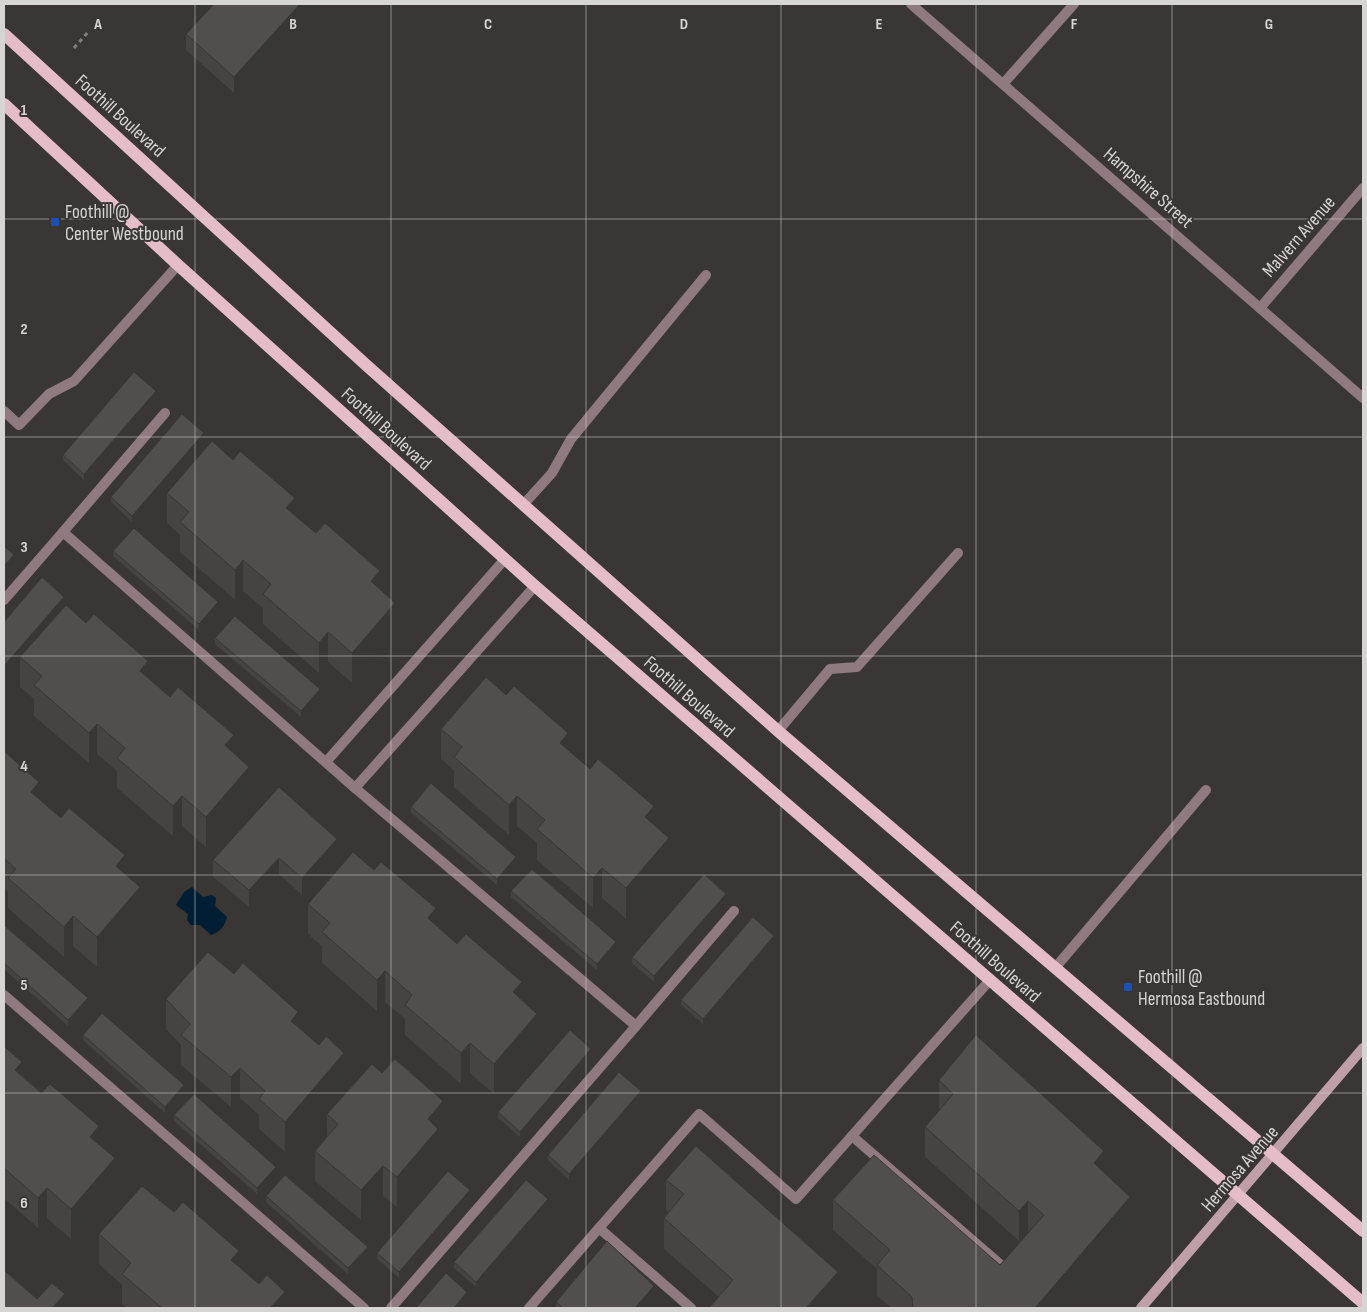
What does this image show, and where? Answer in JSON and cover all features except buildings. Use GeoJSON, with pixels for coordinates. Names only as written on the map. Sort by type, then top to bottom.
{"type":"FeatureCollection","features":[{"type":"Feature","properties":{"kind":"main road","name":"Foothill Boulevard"},"geometry":{"type":"LineString","coordinates":[[4,36],[523,505],[778,731],[1363,1231]]}},
{"type":"Feature","properties":{"kind":"main road","name":"Foothill Boulevard"},"geometry":{"type":"LineString","coordinates":[[4,104],[178,265],[535,586],[1363,1303]]}},
{"type":"Feature","properties":{"kind":"street","name":"Hampshire Street"},"geometry":{"type":"LineString","coordinates":[[911,4],[1363,398]]}},
{"type":"Feature","properties":{"kind":"street"},"geometry":{"type":"LineString","coordinates":[[1003,84],[1074,4]]}},
{"type":"Feature","properties":{"kind":"street","name":"Malvern Avenue"},"geometry":{"type":"LineString","coordinates":[[1260,308],[1363,188]]}},
{"type":"Feature","properties":{"kind":"street"},"geometry":{"type":"LineString","coordinates":[[4,411],[19,425],[49,394],[74,381],[178,265]]}},
{"type":"Feature","properties":{"kind":"street"},"geometry":{"type":"LineString","coordinates":[[523,505],[552,473],[571,439],[706,275]]}},
{"type":"Feature","properties":{"kind":"street"},"geometry":{"type":"LineString","coordinates":[[4,600],[165,413]]}},
{"type":"Feature","properties":{"kind":"street"},"geometry":{"type":"LineString","coordinates":[[63,532],[355,788],[636,1026]]}},
{"type":"Feature","properties":{"kind":"street"},"geometry":{"type":"LineString","coordinates":[[778,731],[830,669],[857,667],[958,553]]}},
{"type":"Feature","properties":{"kind":"street"},"geometry":{"type":"LineString","coordinates":[[326,762],[505,559]]}},
{"type":"Feature","properties":{"kind":"street"},"geometry":{"type":"LineString","coordinates":[[355,788],[535,586]]}},
{"type":"Feature","properties":{"kind":"street"},"geometry":{"type":"LineString","coordinates":[[1055,968],[1206,790]]}},
{"type":"Feature","properties":{"kind":"street"},"geometry":{"type":"LineString","coordinates":[[391,1308],[734,911]]}},
{"type":"Feature","properties":{"kind":"street"},"geometry":{"type":"LineString","coordinates":[[529,1308],[699,1114],[796,1199],[990,980]]}},
{"type":"Feature","properties":{"kind":"street"},"geometry":{"type":"LineString","coordinates":[[4,995],[364,1308]]}},
{"type":"Feature","properties":{"kind":"street","name":"Hermosa Avenue"},"geometry":{"type":"LineString","coordinates":[[1141,1308],[1240,1195],[1363,1048]]}},
{"type":"Feature","properties":{"kind":"street"},"geometry":{"type":"LineString","coordinates":[[852,1136],[1002,1265]]}},
{"type":"Feature","properties":{"kind":"street"},"geometry":{"type":"LineString","coordinates":[[599,1228],[691,1308]]}},
{"type":"Feature","properties":{"kind":"street"},"geometry":{"type":"LineString","coordinates":[[1358,1308],[1363,1303]]}},
{"type":"Feature","properties":{"kind":"path"},"geometry":{"type":"LineString","coordinates":[[74,48],[88,32]]}},
{"type":"Feature","properties":{"kind":"water"},"geometry":{"type":"Polygon","coordinates":[[[192,887],[203,897],[212,895],[216,898],[215,906],[227,917],[222,928],[214,934],[211,935],[200,925],[191,925],[187,920],[188,914],[176,905],[184,892],[192,887]]]}},
{"type":"Feature","properties":{"kind":"place","name":"Foothill @ Center Westbound"},"geometry":{"type":"Point","coordinates":[55,222]}},
{"type":"Feature","properties":{"kind":"place","name":"Foothill @ Hermosa Eastbound"},"geometry":{"type":"Point","coordinates":[1128,987]}}]}
